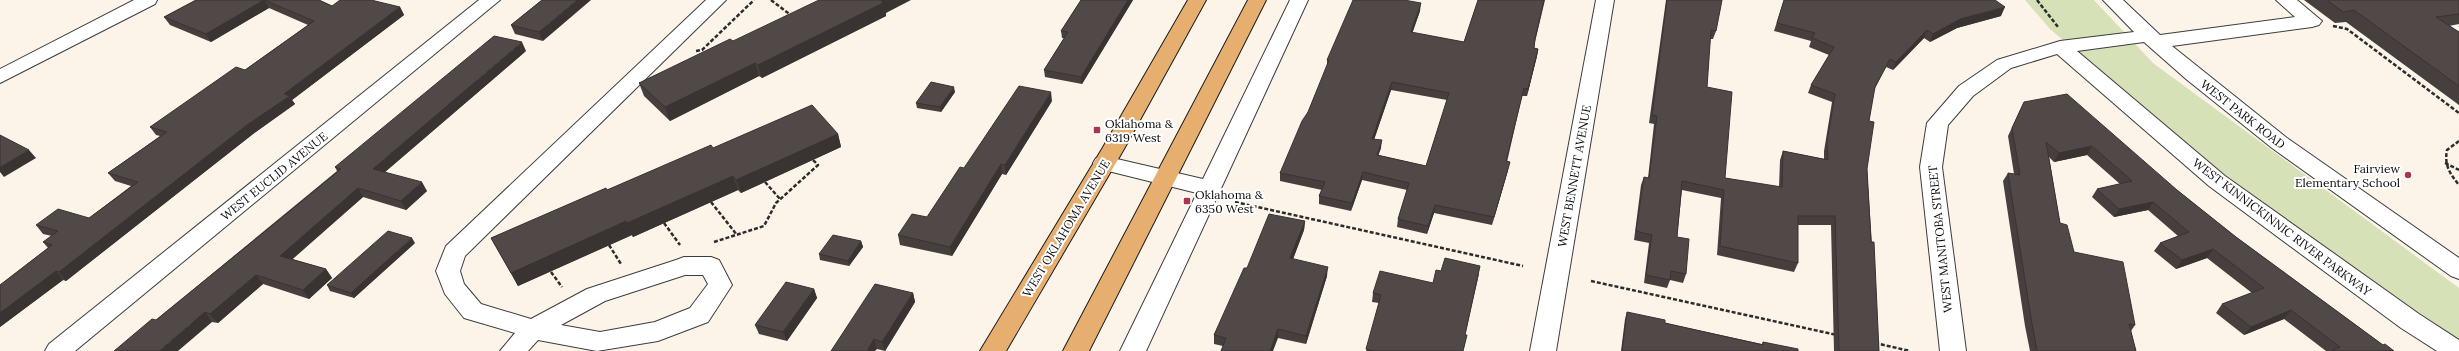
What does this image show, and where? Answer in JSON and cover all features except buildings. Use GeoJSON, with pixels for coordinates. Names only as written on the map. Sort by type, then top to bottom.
{"type":"FeatureCollection","features":[{"type":"Feature","properties":{"kind":"main road","name":"WEST OKLAHOMA AVENUE"},"geometry":{"type":"LineString","coordinates":[[993,351],[1198,0]]}},
{"type":"Feature","properties":{"kind":"main road"},"geometry":{"type":"LineString","coordinates":[[1076,351],[1257,0]]}},
{"type":"Feature","properties":{"kind":"street"},"geometry":{"type":"LineString","coordinates":[[0,77],[148,0]]}},
{"type":"Feature","properties":{"kind":"street","name":"WEST EUCLID AVENUE"},"geometry":{"type":"LineString","coordinates":[[58,351],[491,0]]}},
{"type":"Feature","properties":{"kind":"street"},"geometry":{"type":"LineString","coordinates":[[513,351],[533,329],[596,295],[684,266],[711,266],[720,285],[699,315],[658,331],[600,342],[533,329],[473,311],[452,288],[448,272],[454,252],[717,0]]}},
{"type":"Feature","properties":{"kind":"street"},"geometry":{"type":"LineString","coordinates":[[1133,351],[1299,0]]}},
{"type":"Feature","properties":{"kind":"street","name":"WEST BENNETT AVENUE"},"geometry":{"type":"LineString","coordinates":[[1543,351],[1605,0]]}},
{"type":"Feature","properties":{"kind":"street"},"geometry":{"type":"LineString","coordinates":[[2112,0],[2151,39]]}},
{"type":"Feature","properties":{"kind":"street"},"geometry":{"type":"LineString","coordinates":[[2285,0],[2312,20]]}},
{"type":"Feature","properties":{"kind":"street","name":"WEST MANITOBA STREET"},"geometry":{"type":"LineString","coordinates":[[1953,351],[1931,167],[1938,123],[1966,91],[2004,64],[2059,37],[2151,39],[2312,20]]}},
{"type":"Feature","properties":{"kind":"street","name":"WEST KINNICKINNIC RIVER PARKWAY"},"geometry":{"type":"LineString","coordinates":[[2059,37],[2217,181],[2410,321],[2456,351]]}},
{"type":"Feature","properties":{"kind":"street","name":"WEST PARK ROAD"},"geometry":{"type":"LineString","coordinates":[[2151,39],[2209,88],[2326,178],[2459,270]]}},
{"type":"Feature","properties":{"kind":"street"},"geometry":{"type":"LineString","coordinates":[[1104,163],[1166,176],[1210,188]]}},
{"type":"Feature","properties":{"kind":"path"},"geometry":{"type":"LineString","coordinates":[[702,50],[754,0]]}},
{"type":"Feature","properties":{"kind":"path"},"geometry":{"type":"LineString","coordinates":[[771,0],[794,17],[788,20]]}},
{"type":"Feature","properties":{"kind":"path"},"geometry":{"type":"LineString","coordinates":[[2037,0],[2059,37]]}},
{"type":"Feature","properties":{"kind":"path"},"geometry":{"type":"LineString","coordinates":[[2312,20],[2348,29],[2459,113]]}},
{"type":"Feature","properties":{"kind":"path"},"geometry":{"type":"LineString","coordinates":[[702,50],[707,56]]}},
{"type":"Feature","properties":{"kind":"path"},"geometry":{"type":"LineString","coordinates":[[688,51],[709,50]]}},
{"type":"Feature","properties":{"kind":"path"},"geometry":{"type":"LineString","coordinates":[[2459,141],[2447,150],[2444,162],[2450,175],[2459,185]]}},
{"type":"Feature","properties":{"kind":"path"},"geometry":{"type":"LineString","coordinates":[[707,244],[764,226],[780,199],[818,165],[813,160]]}},
{"type":"Feature","properties":{"kind":"path"},"geometry":{"type":"LineString","coordinates":[[2444,162],[2459,170]]}},
{"type":"Feature","properties":{"kind":"path"},"geometry":{"type":"LineString","coordinates":[[765,182],[780,199]]}},
{"type":"Feature","properties":{"kind":"path"},"geometry":{"type":"LineString","coordinates":[[711,202],[737,235]]}},
{"type":"Feature","properties":{"kind":"path"},"geometry":{"type":"LineString","coordinates":[[1235,202],[1523,266]]}},
{"type":"Feature","properties":{"kind":"path"},"geometry":{"type":"LineString","coordinates":[[664,223],[676,240]]}},
{"type":"Feature","properties":{"kind":"path"},"geometry":{"type":"LineString","coordinates":[[609,245],[618,261]]}},
{"type":"Feature","properties":{"kind":"path"},"geometry":{"type":"LineString","coordinates":[[551,272],[565,291]]}},
{"type":"Feature","properties":{"kind":"path"},"geometry":{"type":"LineString","coordinates":[[1591,281],[1840,336]]}},
{"type":"Feature","properties":{"kind":"path"},"geometry":{"type":"LineString","coordinates":[[1871,342],[1910,351]]}},
{"type":"Feature","properties":{"kind":"green space"},"geometry":{"type":"Polygon","coordinates":[[[2025,0],[2094,0],[2153,63],[2459,288],[2459,344],[2248,197],[2050,29],[2025,0]]]}},
{"type":"Feature","properties":{"kind":"place","name":"Oklahoma & 6319 West"},"geometry":{"type":"Point","coordinates":[1097,130]}},
{"type":"Feature","properties":{"kind":"place","name":"Fairview Elementary School"},"geometry":{"type":"Point","coordinates":[2408,175]}},
{"type":"Feature","properties":{"kind":"place","name":"Oklahoma & 6350 West"},"geometry":{"type":"Point","coordinates":[1187,201]}}]}
